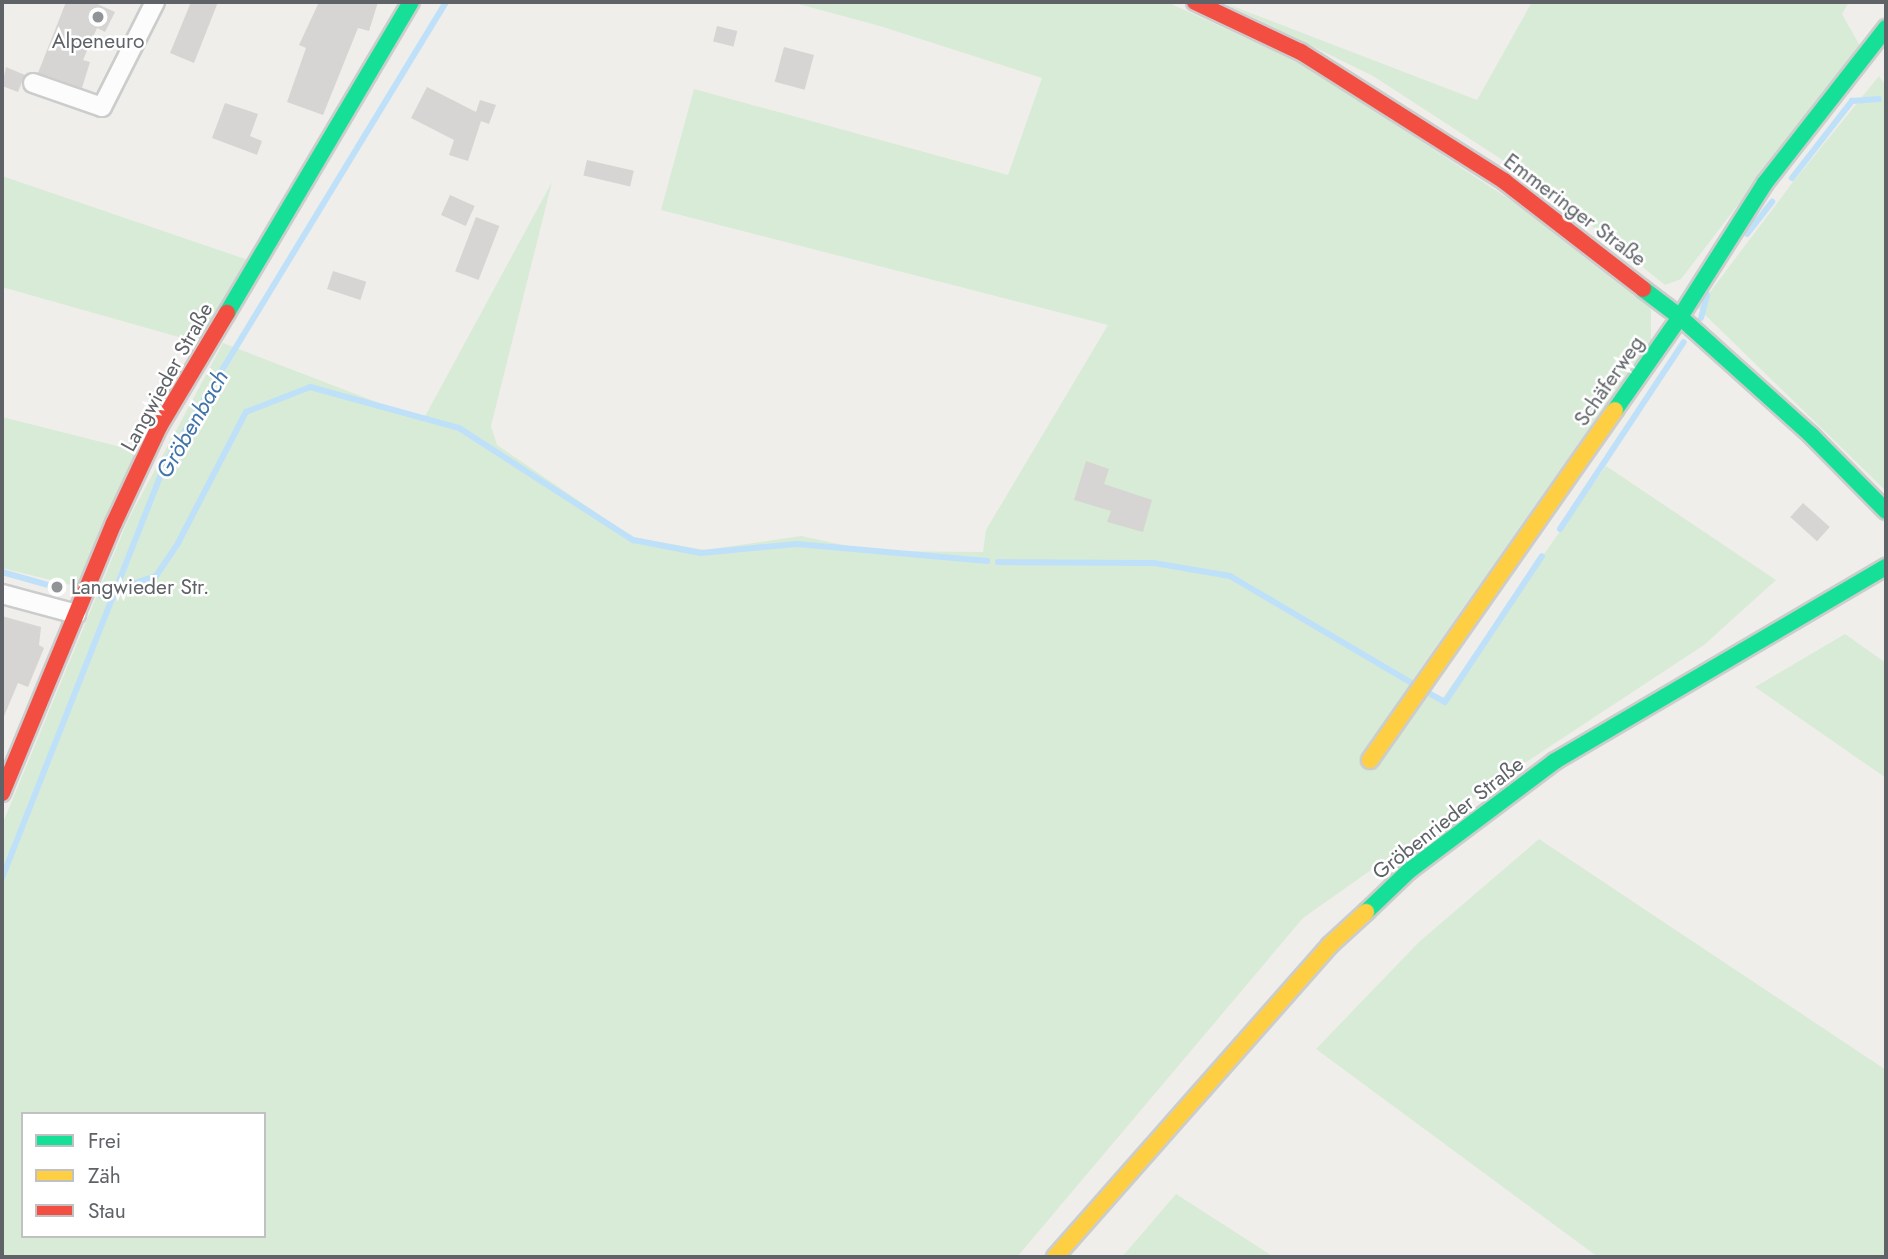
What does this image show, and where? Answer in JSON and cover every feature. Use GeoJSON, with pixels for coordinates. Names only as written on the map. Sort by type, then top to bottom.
{"type":"FeatureCollection","features":[{"type":"Feature","properties":{"kind":"street"},"geometry":{"type":"LineString","coordinates":[[33,83],[102,107],[155,2]]}},
{"type":"Feature","properties":{"kind":"street","name":"Langwieder Straße"},"geometry":{"type":"LineString","coordinates":[[2,793],[76,614],[159,428],[411,2]]}},
{"type":"Feature","properties":{"kind":"street","name":"Emmeringer Straße"},"geometry":{"type":"LineString","coordinates":[[1195,2],[1301,52],[1504,181],[1680,317],[1812,436],[1886,511]]}},
{"type":"Feature","properties":{"kind":"street","name":"Schäferweg"},"geometry":{"type":"LineString","coordinates":[[1370,760],[1680,317],[1765,183],[1886,29]]}},
{"type":"Feature","properties":{"kind":"street","name":"Gröbenrieder Straße"},"geometry":{"type":"LineString","coordinates":[[1055,1257],[1331,946],[1410,870],[1555,761],[1886,567]]}},
{"type":"Feature","properties":{"kind":"street"},"geometry":{"type":"LineString","coordinates":[[2,594],[76,614]]}},
{"type":"Feature","properties":{"kind":"green space"},"geometry":{"type":"Polygon","coordinates":[[[791,2],[1167,2],[1305,65],[1515,203],[1651,309],[1651,340],[1413,679],[1442,699],[1606,466],[1776,580],[1704,645],[1493,784],[1303,918],[1017,1257],[2,1257],[2,825],[128,520],[223,343],[423,420],[552,182],[491,426],[497,445],[632,537],[705,550],[801,536],[872,551],[983,552],[986,530],[1108,325],[661,210],[694,89],[1008,175],[1042,78],[880,26],[791,2]]]}},
{"type":"Feature","properties":{"kind":"green space"},"geometry":{"type":"Polygon","coordinates":[[[1222,2],[1477,100],[1532,2],[1849,2],[1842,14],[1860,46],[1681,279],[1665,285],[1538,183],[1373,76],[1222,2]]]}},
{"type":"Feature","properties":{"kind":"green space"},"geometry":{"type":"Polygon","coordinates":[[[1879,76],[1886,86],[1886,491],[1698,308],[1793,182],[1879,76]]]}},
{"type":"Feature","properties":{"kind":"green space"},"geometry":{"type":"Polygon","coordinates":[[[2,176],[248,260],[200,343],[2,287],[2,176]]]}},
{"type":"Feature","properties":{"kind":"green space"},"geometry":{"type":"Polygon","coordinates":[[[2,417],[137,451],[79,587],[2,568],[2,417]]]}},
{"type":"Feature","properties":{"kind":"green space"},"geometry":{"type":"Polygon","coordinates":[[[1845,634],[1886,663],[1886,778],[1755,687],[1845,634]]]}},
{"type":"Feature","properties":{"kind":"green space"},"geometry":{"type":"Polygon","coordinates":[[[1539,839],[1886,1070],[1886,1257],[1598,1257],[1316,1049],[1419,942],[1539,839]]]}},
{"type":"Feature","properties":{"kind":"green space"},"geometry":{"type":"Polygon","coordinates":[[[1176,1194],[1274,1257],[1122,1257],[1176,1194]]]}},
{"type":"Feature","properties":{"kind":"building"},"geometry":{"type":"Polygon","coordinates":[[[66,2],[93,2],[115,12],[105,32],[97,28],[83,60],[90,62],[82,88],[38,73],[66,2]]]}},
{"type":"Feature","properties":{"kind":"building"},"geometry":{"type":"Polygon","coordinates":[[[191,2],[218,2],[194,63],[170,53],[191,2]]]}},
{"type":"Feature","properties":{"kind":"building"},"geometry":{"type":"Polygon","coordinates":[[[319,2],[378,2],[369,31],[358,28],[323,115],[287,102],[306,48],[299,45],[319,2]]]}},
{"type":"Feature","properties":{"kind":"building"},"geometry":{"type":"Polygon","coordinates":[[[717,26],[737,31],[734,47],[713,42],[717,26]]]}},
{"type":"Feature","properties":{"kind":"building"},"geometry":{"type":"Polygon","coordinates":[[[784,47],[814,55],[805,90],[775,82],[784,47]]]}},
{"type":"Feature","properties":{"kind":"building"},"geometry":{"type":"Polygon","coordinates":[[[6,67],[25,75],[18,92],[2,86],[6,67]]]}},
{"type":"Feature","properties":{"kind":"building"},"geometry":{"type":"Polygon","coordinates":[[[427,87],[476,112],[480,100],[496,105],[489,124],[481,121],[468,161],[449,155],[454,140],[411,118],[427,87]]]}},
{"type":"Feature","properties":{"kind":"building"},"geometry":{"type":"Polygon","coordinates":[[[225,103],[258,114],[250,136],[262,141],[257,155],[212,138],[225,103]]]}},
{"type":"Feature","properties":{"kind":"building"},"geometry":{"type":"Polygon","coordinates":[[[587,160],[634,171],[630,186],[583,176],[587,160]]]}},
{"type":"Feature","properties":{"kind":"building"},"geometry":{"type":"Polygon","coordinates":[[[450,195],[475,206],[466,226],[441,215],[450,195]]]}},
{"type":"Feature","properties":{"kind":"building"},"geometry":{"type":"Polygon","coordinates":[[[476,217],[499,226],[479,280],[455,271],[476,217]]]}},
{"type":"Feature","properties":{"kind":"building"},"geometry":{"type":"Polygon","coordinates":[[[333,271],[366,282],[360,300],[327,289],[333,271]]]}},
{"type":"Feature","properties":{"kind":"building"},"geometry":{"type":"Polygon","coordinates":[[[1086,461],[1109,469],[1104,484],[1152,500],[1143,532],[1107,522],[1111,511],[1074,500],[1086,461]]]}},
{"type":"Feature","properties":{"kind":"building"},"geometry":{"type":"Polygon","coordinates":[[[1803,503],[1830,527],[1817,541],[1790,517],[1803,503]]]}},
{"type":"Feature","properties":{"kind":"building"},"geometry":{"type":"Polygon","coordinates":[[[2,616],[41,627],[39,645],[44,648],[28,687],[18,683],[2,721],[2,616]]]}},
{"type":"Feature","properties":{"kind":"waterway","name":"Gröbenbach"},"geometry":{"type":"LineString","coordinates":[[2,878],[166,462],[446,2]]}},
{"type":"Feature","properties":{"kind":"waterway"},"geometry":{"type":"LineString","coordinates":[[1792,178],[1852,101],[1879,99]]}},
{"type":"Feature","properties":{"kind":"waterway"},"geometry":{"type":"LineString","coordinates":[[1747,234],[1772,202]]}},
{"type":"Feature","properties":{"kind":"waterway"},"geometry":{"type":"LineString","coordinates":[[1701,318],[1707,295]]}},
{"type":"Feature","properties":{"kind":"waterway"},"geometry":{"type":"LineString","coordinates":[[1560,529],[1684,342]]}},
{"type":"Feature","properties":{"kind":"waterway"},"geometry":{"type":"LineString","coordinates":[[116,589],[156,576],[178,543],[246,412],[310,387],[459,428],[633,540],[701,553],[797,544],[987,561]]}},
{"type":"Feature","properties":{"kind":"waterway"},"geometry":{"type":"LineString","coordinates":[[1425,691],[1445,702],[1542,556]]}},
{"type":"Feature","properties":{"kind":"waterway"},"geometry":{"type":"LineString","coordinates":[[998,562],[1154,563],[1230,576],[1415,685]]}},
{"type":"Feature","properties":{"kind":"waterway"},"geometry":{"type":"LineString","coordinates":[[2,572],[51,586]]}},
{"type":"Feature","properties":{"kind":"waterway"},"geometry":{"type":"LineString","coordinates":[[101,596],[113,597]]}},
{"type":"Feature","properties":{"kind":"traffic: fast"},"geometry":{"type":"LineString","coordinates":[[227,313],[411,2]]}},
{"type":"Feature","properties":{"kind":"traffic: fast"},"geometry":{"type":"LineString","coordinates":[[1615,410],[1680,317],[1765,183],[1886,28]]}},
{"type":"Feature","properties":{"kind":"traffic: fast"},"geometry":{"type":"LineString","coordinates":[[1643,289],[1680,317],[1812,436],[1886,511]]}},
{"type":"Feature","properties":{"kind":"traffic: fast"},"geometry":{"type":"LineString","coordinates":[[1366,912],[1410,870],[1555,761],[1886,567]]}},
{"type":"Feature","properties":{"kind":"traffic: slow"},"geometry":{"type":"LineString","coordinates":[[1370,760],[1615,410]]}},
{"type":"Feature","properties":{"kind":"traffic: slow"},"geometry":{"type":"LineString","coordinates":[[1055,1257],[1330,945],[1366,912]]}},
{"type":"Feature","properties":{"kind":"traffic: jam"},"geometry":{"type":"LineString","coordinates":[[1195,2],[1301,52],[1504,181],[1643,289]]}},
{"type":"Feature","properties":{"kind":"traffic: jam"},"geometry":{"type":"LineString","coordinates":[[2,793],[114,523],[159,427],[227,313]]}},
{"type":"Feature","properties":{"kind":"place","name":"Alpeneuro"},"geometry":{"type":"Point","coordinates":[98,17]}},
{"type":"Feature","properties":{"kind":"place","name":"Langwieder Str."},"geometry":{"type":"Point","coordinates":[57,587]}}]}
